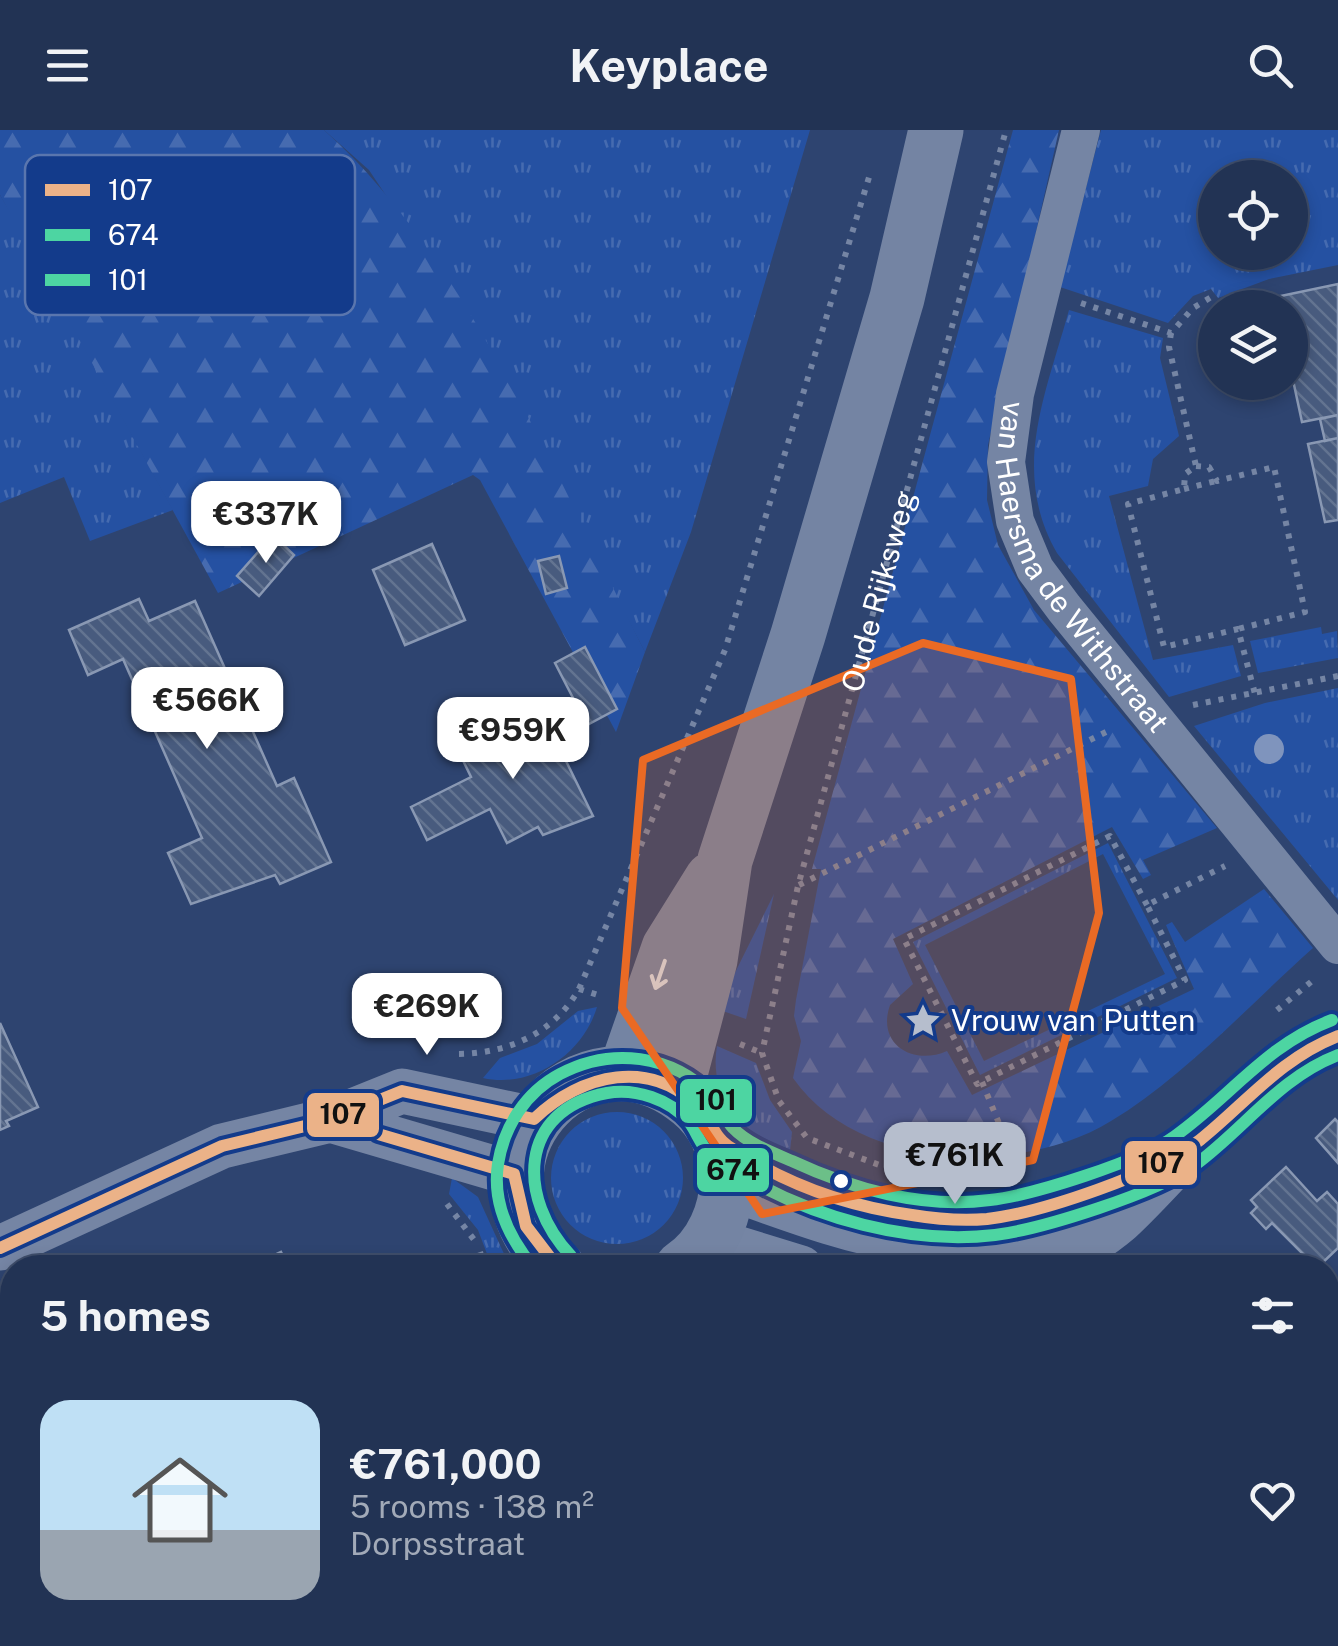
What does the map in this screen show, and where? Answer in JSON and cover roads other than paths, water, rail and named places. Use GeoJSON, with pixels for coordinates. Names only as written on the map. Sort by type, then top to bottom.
{"type":"FeatureCollection","features":[{"type":"Feature","properties":{"kind":"main road"},"geometry":{"type":"LineString","coordinates":[[650,1081],[669,948],[725,860],[798,635],[897,298],[936,130]]}},
{"type":"Feature","properties":{"kind":"main road"},"geometry":{"type":"LineString","coordinates":[[548,1255],[524,1226],[514,1174],[520,1145],[534,1119],[574,1085],[599,1076],[650,1081],[703,1112],[724,1164],[722,1215],[696,1254]]}},
{"type":"Feature","properties":{"kind":"street","name":"van Haersma de Withstraat"},"geometry":{"type":"LineString","coordinates":[[1081,130],[1015,394],[1006,462],[1015,521],[1035,569],[1257,850],[1331,959]]}},
{"type":"Feature","properties":{"kind":"street"},"geometry":{"type":"LineString","coordinates":[[1069,1255],[1120,1221],[1179,1156],[1277,1070],[1321,1041],[1338,1036]]}},
{"type":"Feature","properties":{"kind":"street"},"geometry":{"type":"LineString","coordinates":[[0,1248],[222,1146],[330,1120],[402,1092],[534,1119]]}},
{"type":"Feature","properties":{"kind":"street"},"geometry":{"type":"LineString","coordinates":[[330,1120],[514,1174]]}},
{"type":"Feature","properties":{"kind":"street"},"geometry":{"type":"LineString","coordinates":[[985,1255],[1058,1224],[1179,1156]]}},
{"type":"Feature","properties":{"kind":"street"},"geometry":{"type":"LineString","coordinates":[[724,1164],[853,1230],[977,1255]]}},
{"type":"Feature","properties":{"kind":"lane"},"geometry":{"type":"LineString","coordinates":[[724,1164],[866,1206],[936,1216],[992,1218],[1179,1156]]}},
{"type":"Feature","properties":{"kind":"place","name":"Vrouw van Putten"},"geometry":{"type":"Point","coordinates":[923,1021]}}]}
